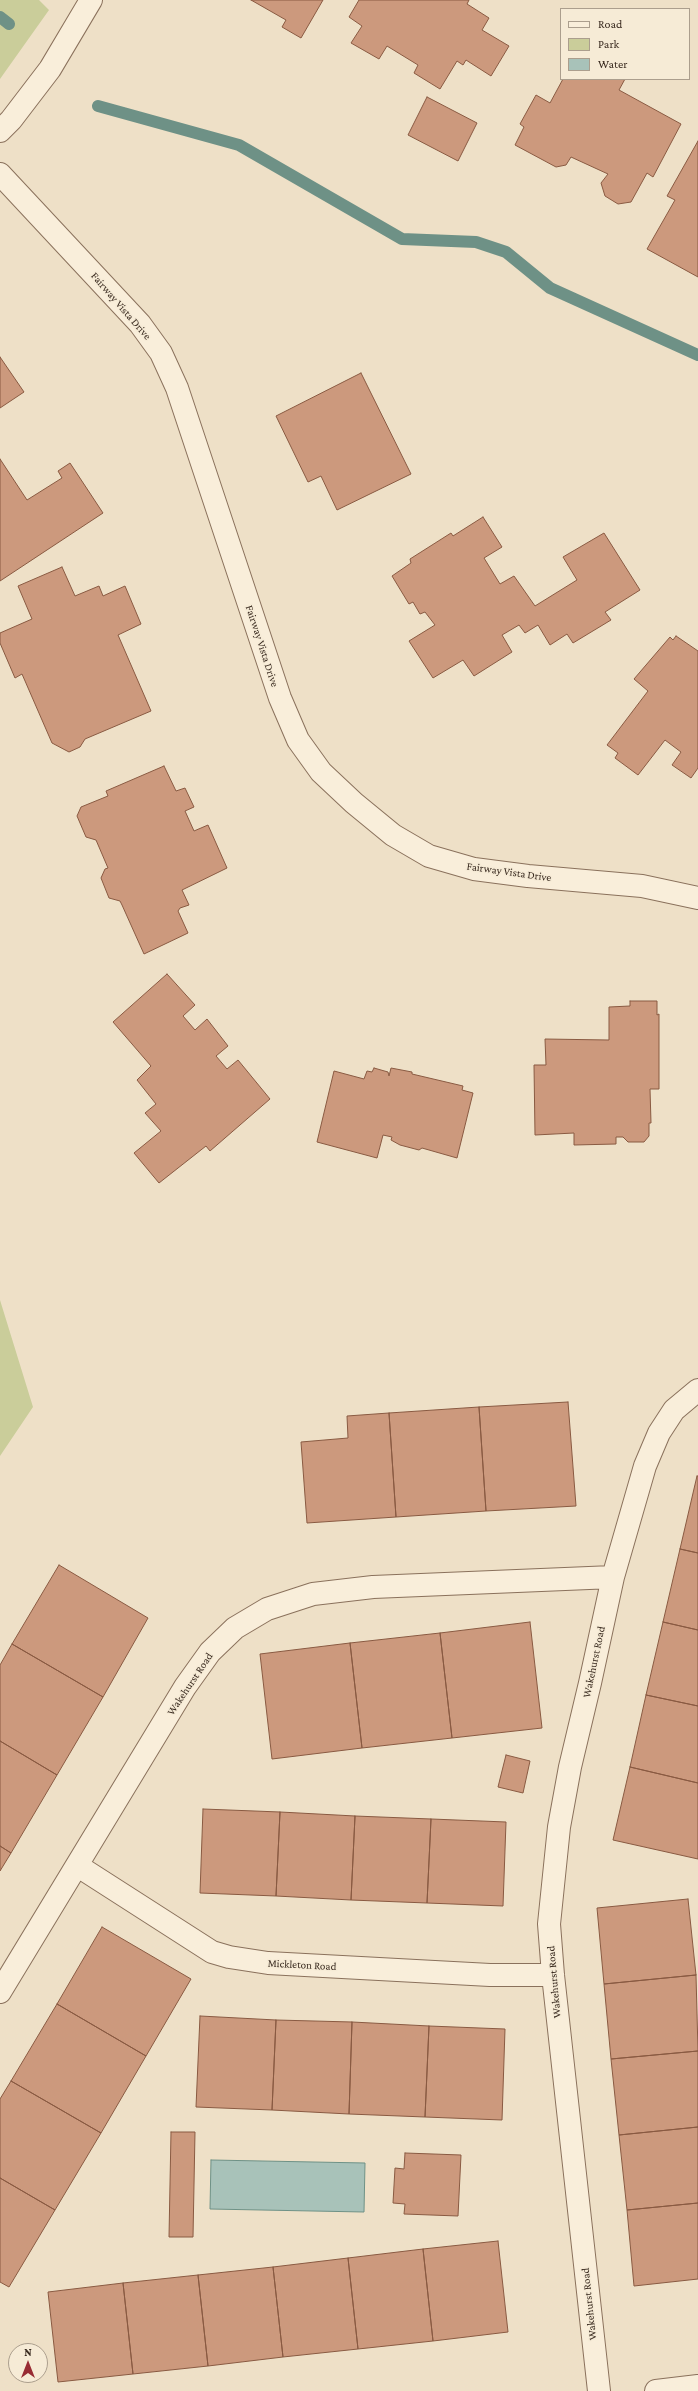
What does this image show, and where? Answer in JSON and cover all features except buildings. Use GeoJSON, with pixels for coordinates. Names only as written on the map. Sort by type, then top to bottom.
{"type":"FeatureCollection","features":[{"type":"Feature","properties":{"kind":"street"},"geometry":{"type":"LineString","coordinates":[[0,131],[11,120],[50,69],[91,0]]}},
{"type":"Feature","properties":{"kind":"street","name":"Fairway Vista Drive"},"geometry":{"type":"LineString","coordinates":[[0,174],[140,324],[161,353],[177,388],[280,698],[298,740],[321,772],[354,804],[393,835],[429,856],[474,869],[528,876],[642,886],[698,898]]}},
{"type":"Feature","properties":{"kind":"street","name":"Wakehurst Road"},"geometry":{"type":"LineString","coordinates":[[599,2391],[553,1975],[549,1924],[559,1827],[570,1767],[590,1683],[612,1577],[645,1466],[659,1433],[674,1410],[698,1390]]}},
{"type":"Feature","properties":{"kind":"street","name":"Wakehurst Road"},"geometry":{"type":"LineString","coordinates":[[0,1992],[78,1866],[185,1687],[210,1652],[235,1628],[266,1609],[313,1594],[373,1587],[612,1577]]}},
{"type":"Feature","properties":{"kind":"street","name":"Mickleton Road"},"geometry":{"type":"LineString","coordinates":[[78,1866],[212,1952],[229,1957],[268,1963],[490,1975],[553,1975]]}},
{"type":"Feature","properties":{"kind":"street"},"geometry":{"type":"LineString","coordinates":[[656,2391],[698,2386]]}},
{"type":"Feature","properties":{"kind":"green space"},"geometry":{"type":"Polygon","coordinates":[[[0,0],[39,0],[49,10],[0,79],[0,0]]]}},
{"type":"Feature","properties":{"kind":"green space"},"geometry":{"type":"Polygon","coordinates":[[[0,1300],[33,1407],[0,1456],[0,1300]]]}},
{"type":"Feature","properties":{"kind":"water"},"geometry":{"type":"Polygon","coordinates":[[[211,2160],[365,2163],[364,2212],[210,2209],[211,2160]]]}},
{"type":"Feature","properties":{"kind":"waterway"},"geometry":{"type":"LineString","coordinates":[[0,17],[9,24]]}},
{"type":"Feature","properties":{"kind":"waterway"},"geometry":{"type":"LineString","coordinates":[[98,106],[239,145],[402,239],[476,242],[506,252],[550,288],[698,355]]}}]}
